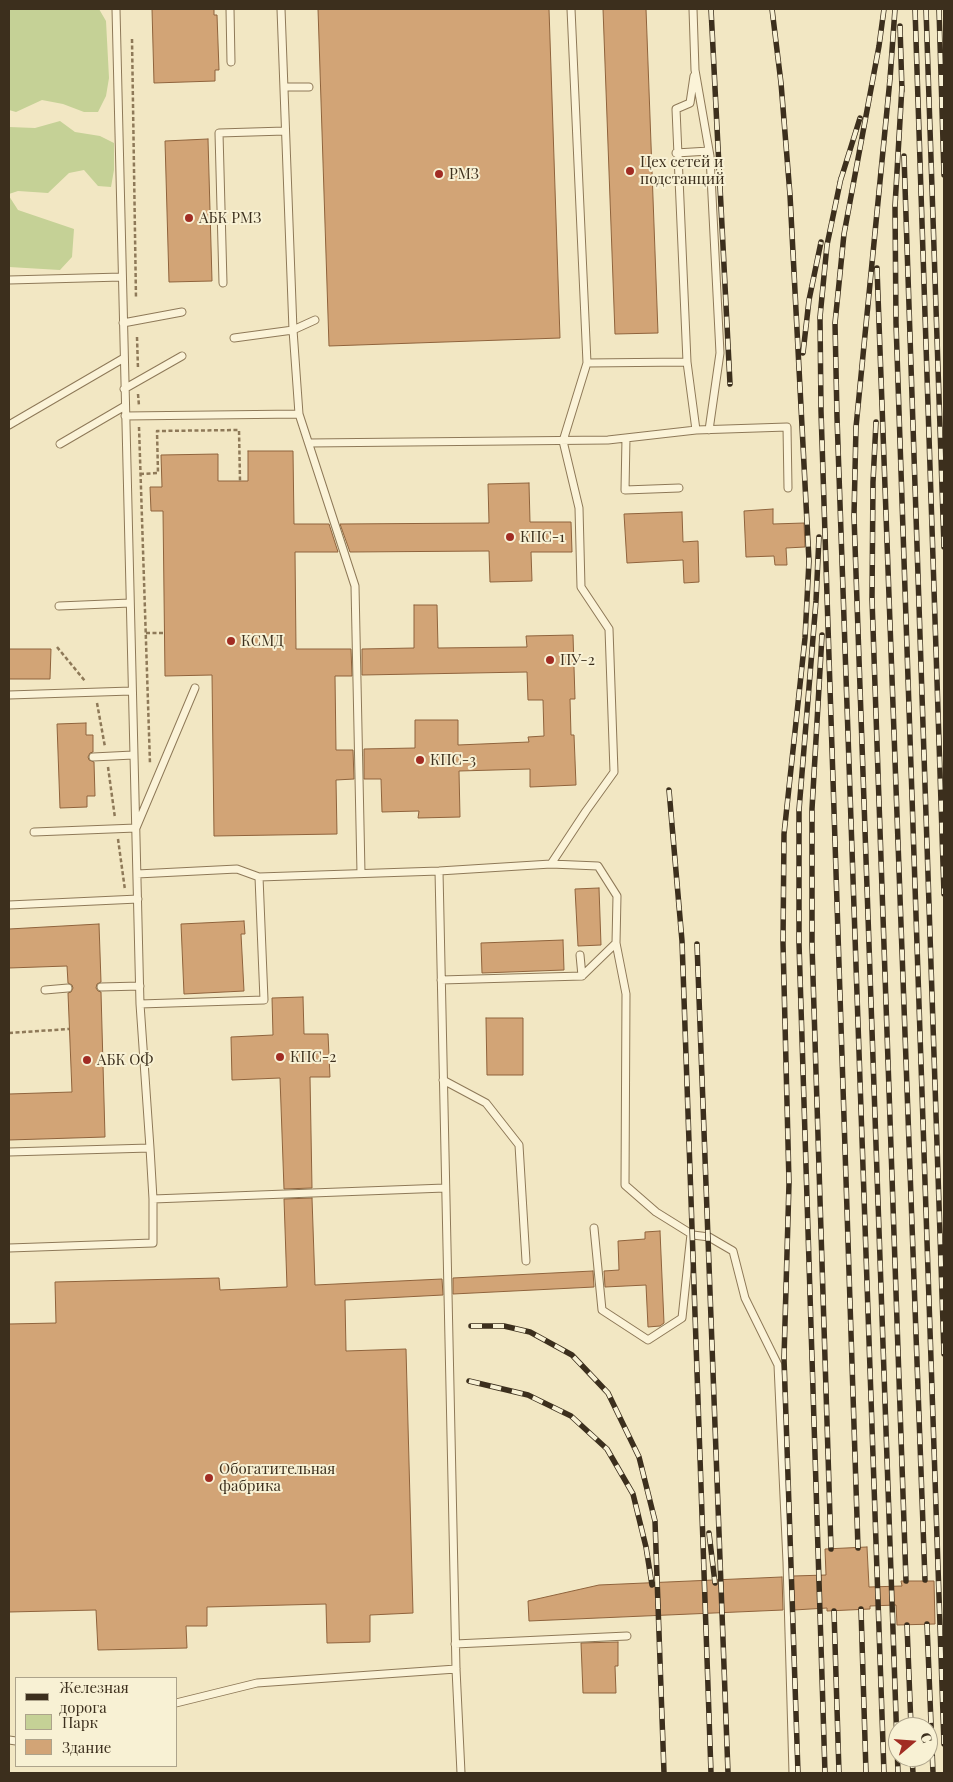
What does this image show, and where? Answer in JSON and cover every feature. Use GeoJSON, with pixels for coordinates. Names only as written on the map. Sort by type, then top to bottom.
{"type":"FeatureCollection","features":[{"type":"Feature","properties":{"kind":"lane"},"geometry":{"type":"LineString","coordinates":[[9,1248],[154,1243],[150,1148],[140,1004],[116,9]]}},
{"type":"Feature","properties":{"kind":"lane"},"geometry":{"type":"LineString","coordinates":[[230,9],[231,62]]}},
{"type":"Feature","properties":{"kind":"lane"},"geometry":{"type":"LineString","coordinates":[[280,9],[293,330],[299,414],[355,586],[361,873]]}},
{"type":"Feature","properties":{"kind":"lane"},"geometry":{"type":"LineString","coordinates":[[551,864],[614,772],[609,629],[581,587],[579,508],[563,441],[587,363],[571,9]]}},
{"type":"Feature","properties":{"kind":"lane"},"geometry":{"type":"LineString","coordinates":[[693,9],[695,70],[709,151],[720,353],[709,430]]}},
{"type":"Feature","properties":{"kind":"lane"},"geometry":{"type":"LineString","coordinates":[[695,70],[690,103],[676,109],[676,153],[687,362],[696,430]]}},
{"type":"Feature","properties":{"kind":"lane"},"geometry":{"type":"LineString","coordinates":[[284,87],[308,86]]}},
{"type":"Feature","properties":{"kind":"lane"},"geometry":{"type":"LineString","coordinates":[[223,283],[219,133],[285,131]]}},
{"type":"Feature","properties":{"kind":"lane"},"geometry":{"type":"LineString","coordinates":[[676,153],[709,151]]}},
{"type":"Feature","properties":{"kind":"lane"},"geometry":{"type":"LineString","coordinates":[[9,280],[122,277]]}},
{"type":"Feature","properties":{"kind":"lane"},"geometry":{"type":"LineString","coordinates":[[123,323],[182,312]]}},
{"type":"Feature","properties":{"kind":"lane"},"geometry":{"type":"LineString","coordinates":[[234,338],[293,330],[315,320]]}},
{"type":"Feature","properties":{"kind":"lane"},"geometry":{"type":"LineString","coordinates":[[124,389],[182,356]]}},
{"type":"Feature","properties":{"kind":"lane"},"geometry":{"type":"LineString","coordinates":[[9,425],[124,358]]}},
{"type":"Feature","properties":{"kind":"lane"},"geometry":{"type":"LineString","coordinates":[[587,363],[687,362]]}},
{"type":"Feature","properties":{"kind":"lane"},"geometry":{"type":"LineString","coordinates":[[60,444],[125,406]]}},
{"type":"Feature","properties":{"kind":"lane"},"geometry":{"type":"LineString","coordinates":[[125,416],[299,414]]}},
{"type":"Feature","properties":{"kind":"lane"},"geometry":{"type":"LineString","coordinates":[[309,443],[563,441],[626,438],[696,430],[787,427],[788,488]]}},
{"type":"Feature","properties":{"kind":"lane"},"geometry":{"type":"LineString","coordinates":[[626,438],[625,490],[679,488]]}},
{"type":"Feature","properties":{"kind":"lane"},"geometry":{"type":"LineString","coordinates":[[59,606],[130,603]]}},
{"type":"Feature","properties":{"kind":"lane"},"geometry":{"type":"LineString","coordinates":[[136,828],[195,688]]}},
{"type":"Feature","properties":{"kind":"lane"},"geometry":{"type":"LineString","coordinates":[[9,695],[131,691]]}},
{"type":"Feature","properties":{"kind":"lane"},"geometry":{"type":"LineString","coordinates":[[94,757],[134,756]]}},
{"type":"Feature","properties":{"kind":"lane"},"geometry":{"type":"LineString","coordinates":[[34,832],[136,828]]}},
{"type":"Feature","properties":{"kind":"lane"},"geometry":{"type":"LineString","coordinates":[[137,874],[237,868],[259,877],[439,871],[551,864],[598,866],[617,896],[616,943],[626,994],[625,1185],[656,1212],[691,1234],[708,1237],[733,1251],[745,1298],[778,1365],[787,1562],[793,1773]]}},
{"type":"Feature","properties":{"kind":"lane"},"geometry":{"type":"LineString","coordinates":[[439,871],[455,1644],[461,1773]]}},
{"type":"Feature","properties":{"kind":"lane"},"geometry":{"type":"LineString","coordinates":[[140,1004],[264,1000],[259,877]]}},
{"type":"Feature","properties":{"kind":"lane"},"geometry":{"type":"LineString","coordinates":[[9,905],[138,899]]}},
{"type":"Feature","properties":{"kind":"lane"},"geometry":{"type":"LineString","coordinates":[[441,980],[582,976],[616,943]]}},
{"type":"Feature","properties":{"kind":"lane"},"geometry":{"type":"LineString","coordinates":[[580,955],[582,976]]}},
{"type":"Feature","properties":{"kind":"lane"},"geometry":{"type":"LineString","coordinates":[[101,987],[140,986]]}},
{"type":"Feature","properties":{"kind":"lane"},"geometry":{"type":"LineString","coordinates":[[46,990],[68,988]]}},
{"type":"Feature","properties":{"kind":"lane"},"geometry":{"type":"LineString","coordinates":[[443,1080],[486,1103],[519,1145],[526,1262]]}},
{"type":"Feature","properties":{"kind":"lane"},"geometry":{"type":"LineString","coordinates":[[9,1152],[150,1148]]}},
{"type":"Feature","properties":{"kind":"lane"},"geometry":{"type":"LineString","coordinates":[[153,1200],[445,1188]]}},
{"type":"Feature","properties":{"kind":"lane"},"geometry":{"type":"LineString","coordinates":[[594,1228],[602,1310],[648,1340],[682,1318],[691,1234]]}},
{"type":"Feature","properties":{"kind":"lane"},"geometry":{"type":"LineString","coordinates":[[455,1644],[627,1636]]}},
{"type":"Feature","properties":{"kind":"lane"},"geometry":{"type":"LineString","coordinates":[[178,1703],[257,1683],[456,1669]]}},
{"type":"Feature","properties":{"kind":"path"},"geometry":{"type":"LineString","coordinates":[[140,474],[158,473],[157,431],[239,430],[240,480]]}},
{"type":"Feature","properties":{"kind":"path"},"geometry":{"type":"LineString","coordinates":[[146,633],[165,633]]}},
{"type":"Feature","properties":{"kind":"path"},"geometry":{"type":"LineString","coordinates":[[9,1033],[69,1029]]}},
{"type":"Feature","properties":{"kind":"green space"},"geometry":{"type":"Polygon","coordinates":[[[9,9],[99,9],[106,21],[109,78],[106,96],[98,112],[84,112],[63,104],[42,100],[16,112],[9,110],[9,9]]]}},
{"type":"Feature","properties":{"kind":"green space"},"geometry":{"type":"Polygon","coordinates":[[[60,121],[75,132],[100,136],[114,143],[114,170],[111,187],[98,186],[84,170],[69,173],[48,193],[18,191],[9,194],[9,127],[35,128],[60,121]]]}},
{"type":"Feature","properties":{"kind":"green space"},"geometry":{"type":"Polygon","coordinates":[[[9,196],[18,210],[74,229],[72,257],[60,270],[9,267],[9,196]]]}},
{"type":"Feature","properties":{"kind":"building"},"geometry":{"type":"Polygon","coordinates":[[[152,9],[214,9],[214,15],[217,15],[219,70],[215,70],[215,81],[154,83],[152,9]]]}},
{"type":"Feature","properties":{"kind":"building","name":"РМЗ"},"geometry":{"type":"Polygon","coordinates":[[[318,9],[549,9],[560,338],[329,346],[318,9]]]}},
{"type":"Feature","properties":{"kind":"building","name":"Цех сетей и подстанций"},"geometry":{"type":"Polygon","coordinates":[[[603,9],[646,9],[658,333],[615,334],[603,9]]]}},
{"type":"Feature","properties":{"kind":"building","name":"АБК РМЗ"},"geometry":{"type":"Polygon","coordinates":[[[208,139],[212,281],[169,282],[165,141],[208,139]]]}},
{"type":"Feature","properties":{"kind":"building","name":"КСМД"},"geometry":{"type":"Polygon","coordinates":[[[248,451],[293,451],[294,524],[329,524],[338,552],[295,552],[296,649],[351,649],[352,676],[335,676],[336,750],[353,750],[354,779],[336,780],[337,834],[214,836],[212,675],[165,676],[163,511],[151,511],[150,487],[162,487],[161,455],[218,454],[218,481],[248,481],[248,451]]]}},
{"type":"Feature","properties":{"kind":"building"},"geometry":{"type":"Polygon","coordinates":[[[529,483],[530,522],[571,522],[572,552],[531,552],[532,581],[490,582],[489,551],[350,552],[340,524],[489,523],[488,484],[529,483]]]}},
{"type":"Feature","properties":{"kind":"building"},"geometry":{"type":"Polygon","coordinates":[[[773,509],[773,524],[804,523],[805,547],[786,548],[787,565],[775,565],[774,556],[746,557],[744,511],[773,509]]]}},
{"type":"Feature","properties":{"kind":"building"},"geometry":{"type":"Polygon","coordinates":[[[682,512],[683,542],[698,541],[699,582],[684,583],[683,560],[627,563],[624,514],[682,512]]]}},
{"type":"Feature","properties":{"kind":"building"},"geometry":{"type":"Polygon","coordinates":[[[414,605],[437,605],[438,648],[527,647],[526,636],[573,635],[575,699],[570,699],[571,735],[574,735],[576,785],[530,787],[530,769],[459,771],[460,817],[418,818],[419,811],[382,812],[381,779],[364,779],[364,749],[415,748],[415,720],[458,720],[458,745],[529,742],[528,737],[544,736],[543,700],[528,700],[527,672],[362,675],[362,649],[414,648],[414,605]]]}},
{"type":"Feature","properties":{"kind":"building"},"geometry":{"type":"Polygon","coordinates":[[[9,649],[51,649],[50,679],[9,679],[9,649]]]}},
{"type":"Feature","properties":{"kind":"building"},"geometry":{"type":"Polygon","coordinates":[[[86,723],[86,735],[93,735],[93,752],[88,757],[89,760],[94,762],[95,796],[87,796],[87,807],[60,808],[57,724],[86,723]]]}},
{"type":"Feature","properties":{"kind":"building"},"geometry":{"type":"Polygon","coordinates":[[[599,888],[601,945],[578,946],[575,889],[599,888]]]}},
{"type":"Feature","properties":{"kind":"building"},"geometry":{"type":"Polygon","coordinates":[[[244,921],[245,934],[241,934],[244,991],[184,994],[181,924],[244,921]]]}},
{"type":"Feature","properties":{"kind":"building","name":"АБК ОФ"},"geometry":{"type":"Polygon","coordinates":[[[99,924],[101,982],[97,984],[96,988],[101,992],[105,1137],[9,1140],[9,1094],[72,1092],[68,993],[73,988],[68,983],[67,966],[9,968],[9,929],[99,924]]]}},
{"type":"Feature","properties":{"kind":"building"},"geometry":{"type":"Polygon","coordinates":[[[563,940],[564,970],[482,973],[481,943],[563,940]]]}},
{"type":"Feature","properties":{"kind":"building"},"geometry":{"type":"Polygon","coordinates":[[[303,997],[304,1034],[328,1034],[330,1077],[310,1077],[312,1188],[284,1189],[280,1078],[232,1080],[231,1037],[273,1035],[272,998],[303,997]]]}},
{"type":"Feature","properties":{"kind":"building"},"geometry":{"type":"Polygon","coordinates":[[[486,1018],[523,1018],[523,1075],[487,1075],[486,1018]]]}},
{"type":"Feature","properties":{"kind":"building","name":"Обогатительная фабрика"},"geometry":{"type":"Polygon","coordinates":[[[312,1198],[315,1285],[442,1279],[443,1295],[345,1300],[346,1351],[406,1349],[413,1613],[370,1615],[370,1642],[327,1643],[326,1604],[207,1607],[207,1626],[186,1626],[187,1648],[98,1650],[96,1610],[9,1612],[9,1324],[56,1323],[55,1282],[219,1278],[220,1290],[287,1287],[284,1199],[312,1198]]]}},
{"type":"Feature","properties":{"kind":"building"},"geometry":{"type":"Polygon","coordinates":[[[660,1231],[664,1323],[660,1326],[648,1327],[646,1285],[605,1287],[604,1271],[619,1270],[618,1241],[645,1239],[645,1232],[660,1231]]]}},
{"type":"Feature","properties":{"kind":"building"},"geometry":{"type":"Polygon","coordinates":[[[593,1271],[594,1287],[453,1294],[453,1278],[593,1271]]]}},
{"type":"Feature","properties":{"kind":"building"},"geometry":{"type":"Polygon","coordinates":[[[867,1547],[869,1587],[902,1586],[901,1581],[934,1581],[935,1624],[897,1625],[896,1605],[870,1606],[870,1609],[827,1611],[827,1608],[794,1610],[793,1576],[826,1575],[825,1549],[867,1547]]]}},
{"type":"Feature","properties":{"kind":"building"},"geometry":{"type":"Polygon","coordinates":[[[782,1577],[783,1610],[529,1621],[528,1601],[599,1585],[782,1577]]]}},
{"type":"Feature","properties":{"kind":"building"},"geometry":{"type":"Polygon","coordinates":[[[618,1642],[618,1666],[615,1666],[616,1693],[583,1693],[581,1643],[618,1642]]]}},
{"type":"Feature","properties":{"kind":"railway"},"geometry":{"type":"LineString","coordinates":[[711,9],[730,384]]}},
{"type":"Feature","properties":{"kind":"railway"},"geometry":{"type":"LineString","coordinates":[[772,9],[781,83],[790,195],[809,561],[805,638],[784,834],[783,943],[789,1183],[784,1358],[798,1773]]}},
{"type":"Feature","properties":{"kind":"railway"},"geometry":{"type":"LineString","coordinates":[[884,9],[879,46],[844,234],[835,323],[884,1773]]}},
{"type":"Feature","properties":{"kind":"railway"},"geometry":{"type":"LineString","coordinates":[[895,9],[890,79],[856,427],[854,516],[898,1773]]}},
{"type":"Feature","properties":{"kind":"railway"},"geometry":{"type":"LineString","coordinates":[[915,9],[944,894]]}},
{"type":"Feature","properties":{"kind":"railway"},"geometry":{"type":"LineString","coordinates":[[926,9],[944,547]]}},
{"type":"Feature","properties":{"kind":"railway"},"geometry":{"type":"LineString","coordinates":[[939,9],[944,175]]}},
{"type":"Feature","properties":{"kind":"railway"},"geometry":{"type":"LineString","coordinates":[[900,26],[902,91]]}},
{"type":"Feature","properties":{"kind":"railway"},"geometry":{"type":"LineString","coordinates":[[902,86],[895,206],[896,323],[944,1744]]}},
{"type":"Feature","properties":{"kind":"railway"},"geometry":{"type":"LineString","coordinates":[[840,182],[860,118]]}},
{"type":"Feature","properties":{"kind":"railway"},"geometry":{"type":"LineString","coordinates":[[904,156],[944,1354]]}},
{"type":"Feature","properties":{"kind":"railway"},"geometry":{"type":"LineString","coordinates":[[841,178],[827,245],[820,317],[821,411],[858,1548]]}},
{"type":"Feature","properties":{"kind":"railway"},"geometry":{"type":"LineString","coordinates":[[803,353],[809,300],[821,242]]}},
{"type":"Feature","properties":{"kind":"railway"},"geometry":{"type":"LineString","coordinates":[[877,268],[925,1580]]}},
{"type":"Feature","properties":{"kind":"railway"},"geometry":{"type":"LineString","coordinates":[[876,422],[873,482],[872,599],[906,1581]]}},
{"type":"Feature","properties":{"kind":"railway"},"geometry":{"type":"LineString","coordinates":[[819,537],[816,601],[799,810],[799,943],[825,1773]]}},
{"type":"Feature","properties":{"kind":"railway"},"geometry":{"type":"LineString","coordinates":[[822,635],[812,809],[812,945],[831,1549]]}},
{"type":"Feature","properties":{"kind":"railway"},"geometry":{"type":"LineString","coordinates":[[669,790],[682,941],[711,1773]]}},
{"type":"Feature","properties":{"kind":"railway"},"geometry":{"type":"LineString","coordinates":[[697,944],[728,1773]]}},
{"type":"Feature","properties":{"kind":"railway"},"geometry":{"type":"LineString","coordinates":[[471,1326],[504,1326],[530,1332],[572,1355],[608,1393],[639,1457],[655,1521],[664,1773]]}},
{"type":"Feature","properties":{"kind":"railway"},"geometry":{"type":"LineString","coordinates":[[469,1381],[528,1395],[571,1416],[607,1449],[633,1494],[646,1547],[652,1585]]}},
{"type":"Feature","properties":{"kind":"railway"},"geometry":{"type":"LineString","coordinates":[[709,1533],[715,1583]]}},
{"type":"Feature","properties":{"kind":"railway"},"geometry":{"type":"LineString","coordinates":[[861,1609],[866,1773]]}},
{"type":"Feature","properties":{"kind":"railway"},"geometry":{"type":"LineString","coordinates":[[834,1611],[839,1773]]}},
{"type":"Feature","properties":{"kind":"railway"},"geometry":{"type":"LineString","coordinates":[[927,1624],[933,1773]]}},
{"type":"Feature","properties":{"kind":"railway"},"geometry":{"type":"LineString","coordinates":[[907,1625],[911,1717]]}},
{"type":"Feature","properties":{"kind":"railway"},"geometry":{"type":"LineString","coordinates":[[913,1767],[913,1773]]}},
{"type":"Feature","properties":{"kind":"place","name":"Цех сетей и подстанций"},"geometry":{"type":"Point","coordinates":[630,171]}},
{"type":"Feature","properties":{"kind":"place","name":"РМЗ"},"geometry":{"type":"Point","coordinates":[439,174]}},
{"type":"Feature","properties":{"kind":"place","name":"АБК РМЗ"},"geometry":{"type":"Point","coordinates":[189,218]}},
{"type":"Feature","properties":{"kind":"place","name":"КПС-1"},"geometry":{"type":"Point","coordinates":[510,537]}},
{"type":"Feature","properties":{"kind":"place","name":"КСМД"},"geometry":{"type":"Point","coordinates":[231,641]}},
{"type":"Feature","properties":{"kind":"place","name":"ПУ-2"},"geometry":{"type":"Point","coordinates":[550,660]}},
{"type":"Feature","properties":{"kind":"place","name":"КПС-3"},"geometry":{"type":"Point","coordinates":[420,760]}},
{"type":"Feature","properties":{"kind":"place","name":"КПС-2"},"geometry":{"type":"Point","coordinates":[280,1057]}},
{"type":"Feature","properties":{"kind":"place","name":"АБК ОФ"},"geometry":{"type":"Point","coordinates":[87,1060]}},
{"type":"Feature","properties":{"kind":"place","name":"Обогатительная фабрика"},"geometry":{"type":"Point","coordinates":[209,1478]}}]}
